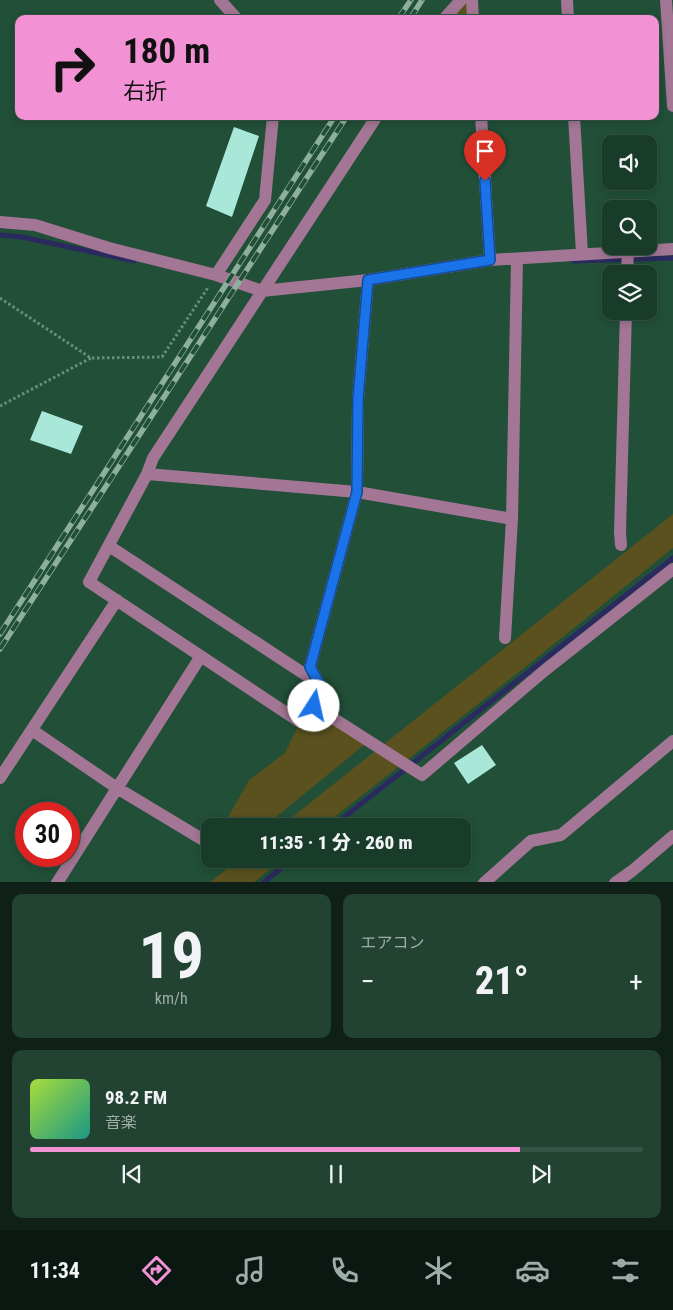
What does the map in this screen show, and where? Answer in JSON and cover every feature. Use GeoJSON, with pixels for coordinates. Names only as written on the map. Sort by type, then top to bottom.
{"type":"FeatureCollection","features":[{"type":"Feature","properties":{"kind":"street"},"geometry":{"type":"LineString","coordinates":[[220,0],[233,15]]}},
{"type":"Feature","properties":{"kind":"street"},"geometry":{"type":"LineString","coordinates":[[447,15],[460,0]]}},
{"type":"Feature","properties":{"kind":"street"},"geometry":{"type":"LineString","coordinates":[[472,0],[473,15]]}},
{"type":"Feature","properties":{"kind":"street"},"geometry":{"type":"LineString","coordinates":[[566,0],[568,15]]}},
{"type":"Feature","properties":{"kind":"street"},"geometry":{"type":"LineString","coordinates":[[666,0],[673,106]]}},
{"type":"Feature","properties":{"kind":"street"},"geometry":{"type":"LineString","coordinates":[[216,275],[264,200],[273,120]]}},
{"type":"Feature","properties":{"kind":"street"},"geometry":{"type":"LineString","coordinates":[[300,722],[89,582],[147,474],[153,458],[374,120]]}},
{"type":"Feature","properties":{"kind":"street"},"geometry":{"type":"LineString","coordinates":[[481,120],[490,260]]}},
{"type":"Feature","properties":{"kind":"street"},"geometry":{"type":"LineString","coordinates":[[574,120],[582,254]]}},
{"type":"Feature","properties":{"kind":"street"},"geometry":{"type":"LineString","coordinates":[[0,222],[35,225],[109,248],[216,275],[262,291],[368,280],[490,260],[602,253]]}},
{"type":"Feature","properties":{"kind":"street"},"geometry":{"type":"LineString","coordinates":[[657,250],[673,249]]}},
{"type":"Feature","properties":{"kind":"street"},"geometry":{"type":"LineString","coordinates":[[505,638],[512,519],[517,259]]}},
{"type":"Feature","properties":{"kind":"street"},"geometry":{"type":"LineString","coordinates":[[368,280],[358,399],[357,492],[310,667],[320,685],[314,706],[422,775],[544,671],[673,569]]}},
{"type":"Feature","properties":{"kind":"street"},"geometry":{"type":"LineString","coordinates":[[621,545],[626,320]]}},
{"type":"Feature","properties":{"kind":"street"},"geometry":{"type":"LineString","coordinates":[[147,474],[357,492],[512,519]]}},
{"type":"Feature","properties":{"kind":"street"},"geometry":{"type":"LineString","coordinates":[[108,548],[320,685]]}},
{"type":"Feature","properties":{"kind":"street"},"geometry":{"type":"LineString","coordinates":[[0,778],[117,600]]}},
{"type":"Feature","properties":{"kind":"street"},"geometry":{"type":"LineString","coordinates":[[57,882],[201,656]]}},
{"type":"Feature","properties":{"kind":"street"},"geometry":{"type":"LineString","coordinates":[[32,730],[117,788],[201,839]]}},
{"type":"Feature","properties":{"kind":"street"},"geometry":{"type":"LineString","coordinates":[[484,882],[531,841],[561,835],[673,741]]}},
{"type":"Feature","properties":{"kind":"street"},"geometry":{"type":"LineString","coordinates":[[616,882],[673,836]]}},
{"type":"Feature","properties":{"kind":"path"},"geometry":{"type":"LineString","coordinates":[[0,406],[91,358],[162,358],[216,275]]}},
{"type":"Feature","properties":{"kind":"path"},"geometry":{"type":"LineString","coordinates":[[0,298],[91,358]]}},
{"type":"Feature","properties":{"kind":"shaded area"},"geometry":{"type":"Polygon","coordinates":[[[459,0],[472,0],[473,15],[447,15],[459,0]]]}},
{"type":"Feature","properties":{"kind":"shaded area"},"geometry":{"type":"Polygon","coordinates":[[[673,514],[673,548],[533,661],[333,818],[291,818],[673,514]]]}},
{"type":"Feature","properties":{"kind":"shaded area"},"geometry":{"type":"Polygon","coordinates":[[[314,706],[369,741],[275,818],[228,818],[249,780],[285,753],[300,722],[314,706]]]}},
{"type":"Feature","properties":{"kind":"shaded area"},"geometry":{"type":"Polygon","coordinates":[[[228,868],[272,868],[254,882],[210,882],[228,868]]]}},
{"type":"Feature","properties":{"kind":"building"},"geometry":{"type":"Polygon","coordinates":[[[234,127],[259,136],[232,217],[206,206],[234,127]]]}},
{"type":"Feature","properties":{"kind":"building"},"geometry":{"type":"Polygon","coordinates":[[[42,411],[83,426],[71,454],[30,440],[42,411]]]}},
{"type":"Feature","properties":{"kind":"building"},"geometry":{"type":"Polygon","coordinates":[[[482,745],[496,765],[468,784],[454,763],[482,745]]]}},
{"type":"Feature","properties":{"kind":"waterway"},"geometry":{"type":"LineString","coordinates":[[0,235],[22,237],[134,261]]}},
{"type":"Feature","properties":{"kind":"waterway"},"geometry":{"type":"LineString","coordinates":[[573,261],[673,258]]}},
{"type":"Feature","properties":{"kind":"waterway"},"geometry":{"type":"LineString","coordinates":[[343,818],[673,558]]}},
{"type":"Feature","properties":{"kind":"waterway"},"geometry":{"type":"LineString","coordinates":[[264,882],[281,868]]}},
{"type":"Feature","properties":{"kind":"railway"},"geometry":{"type":"LineString","coordinates":[[401,15],[411,0]]}},
{"type":"Feature","properties":{"kind":"railway"},"geometry":{"type":"LineString","coordinates":[[413,15],[422,0]]}},
{"type":"Feature","properties":{"kind":"railway"},"geometry":{"type":"LineString","coordinates":[[0,634],[332,120]]}},
{"type":"Feature","properties":{"kind":"railway"},"geometry":{"type":"LineString","coordinates":[[0,649],[344,120]]}},
{"type":"Feature","properties":{"kind":"route"},"geometry":{"type":"LineString","coordinates":[[314,706],[320,685],[310,667],[357,492],[358,399],[368,280],[490,260],[485,181]]}}]}
